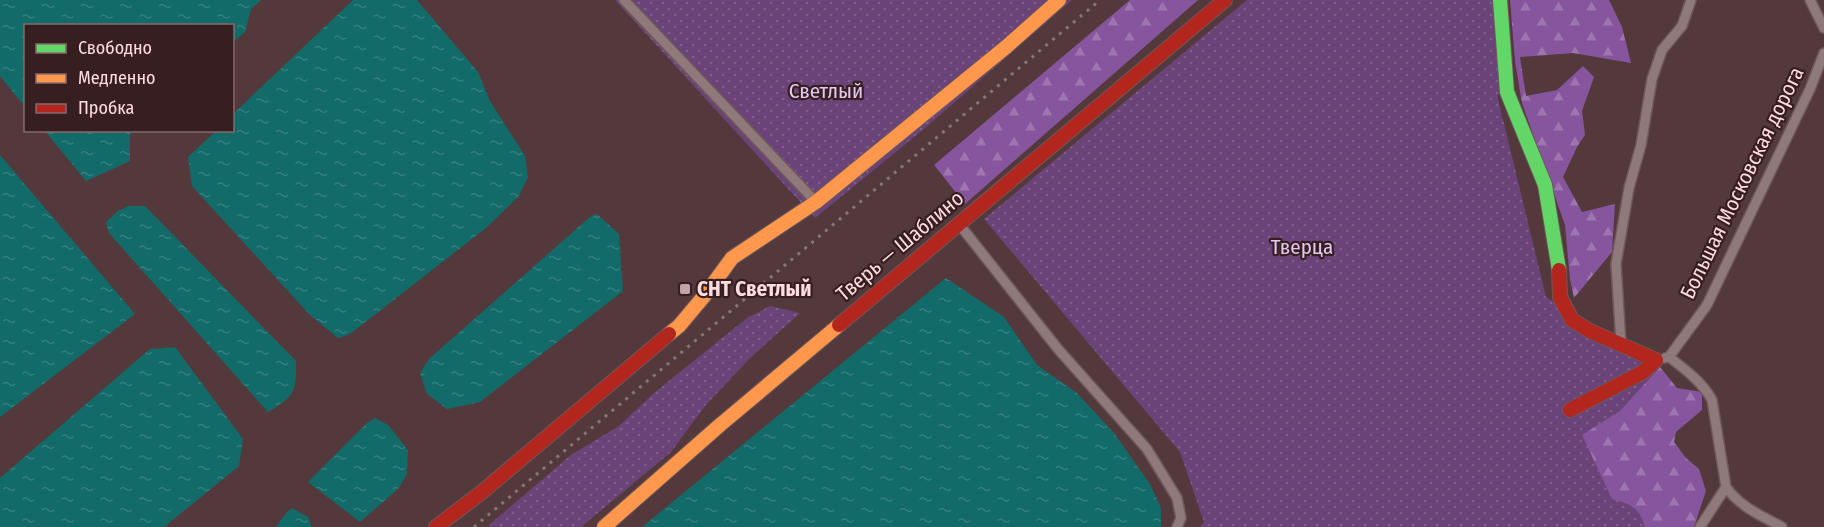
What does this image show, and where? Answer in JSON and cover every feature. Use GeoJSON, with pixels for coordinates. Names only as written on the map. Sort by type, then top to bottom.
{"type":"FeatureCollection","features":[{"type":"Feature","properties":{"kind":"street"},"geometry":{"type":"LineString","coordinates":[[436,527],[482,492],[679,326],[732,258],[816,202],[1006,47],[1059,0]]}},
{"type":"Feature","properties":{"kind":"street","name":"Тверь — Шаблино"},"geometry":{"type":"LineString","coordinates":[[604,527],[720,425],[1225,0]]}},
{"type":"Feature","properties":{"kind":"street"},"geometry":{"type":"LineString","coordinates":[[1500,0],[1507,93],[1545,185],[1559,268],[1560,297],[1572,320],[1590,331],[1621,344],[1663,358],[1707,391],[1712,400],[1726,487],[1749,509],[1782,527]]}},
{"type":"Feature","properties":{"kind":"street"},"geometry":{"type":"LineString","coordinates":[[1621,344],[1616,264],[1629,188],[1641,146],[1652,79],[1662,50],[1682,26],[1691,0]]}},
{"type":"Feature","properties":{"kind":"street"},"geometry":{"type":"LineString","coordinates":[[1809,0],[1824,28]]}},
{"type":"Feature","properties":{"kind":"street"},"geometry":{"type":"LineString","coordinates":[[628,1],[816,202]]}},
{"type":"Feature","properties":{"kind":"street","name":"Большая Московская дорога"},"geometry":{"type":"LineString","coordinates":[[1663,358],[1707,305],[1810,89],[1824,53]]}},
{"type":"Feature","properties":{"kind":"street"},"geometry":{"type":"LineString","coordinates":[[959,224],[1058,349],[1147,449],[1177,498],[1181,518],[1178,527]]}},
{"type":"Feature","properties":{"kind":"street"},"geometry":{"type":"LineString","coordinates":[[1570,410],[1643,372],[1663,358]]}},
{"type":"Feature","properties":{"kind":"street"},"geometry":{"type":"LineString","coordinates":[[1700,527],[1726,487]]}},
{"type":"Feature","properties":{"kind":"green space","name":"Светлый"},"geometry":{"type":"Polygon","coordinates":[[[615,0],[1072,0],[925,128],[815,218],[615,0]]]}},
{"type":"Feature","properties":{"kind":"green space"},"geometry":{"type":"Polygon","coordinates":[[[1130,0],[1198,0],[965,204],[934,165],[1130,0]]]}},
{"type":"Feature","properties":{"kind":"green space","name":"Тверца"},"geometry":{"type":"Polygon","coordinates":[[[1247,0],[1508,0],[1498,99],[1546,297],[1665,379],[1656,527],[1200,527],[1204,522],[1180,452],[984,219],[1247,0]]]}},
{"type":"Feature","properties":{"kind":"green space"},"geometry":{"type":"Polygon","coordinates":[[[1510,0],[1609,0],[1622,27],[1631,63],[1573,53],[1520,57],[1526,96],[1557,90],[1583,66],[1594,77],[1582,111],[1585,135],[1563,177],[1582,212],[1615,204],[1612,252],[1574,298],[1565,225],[1522,103],[1515,61],[1510,0]]]}},
{"type":"Feature","properties":{"kind":"green space"},"geometry":{"type":"Polygon","coordinates":[[[770,306],[800,313],[750,358],[705,406],[671,452],[581,527],[491,527],[489,525],[571,455],[619,426],[654,393],[747,318],[770,306]]]}},
{"type":"Feature","properties":{"kind":"green space"},"geometry":{"type":"Polygon","coordinates":[[[1660,367],[1677,388],[1702,392],[1702,410],[1676,432],[1674,442],[1686,458],[1699,469],[1706,491],[1694,527],[1645,527],[1637,510],[1612,499],[1582,435],[1620,411],[1660,367]]]}},
{"type":"Feature","properties":{"kind":"water"},"geometry":{"type":"Polygon","coordinates":[[[0,0],[261,0],[251,9],[245,32],[234,41],[234,24],[24,24],[24,106],[0,76],[0,0]]]}},
{"type":"Feature","properties":{"kind":"water"},"geometry":{"type":"Polygon","coordinates":[[[353,0],[417,0],[478,72],[490,101],[525,156],[528,177],[519,196],[486,228],[350,334],[338,338],[309,314],[192,186],[188,157],[215,132],[234,132],[234,113],[353,0]]]}},
{"type":"Feature","properties":{"kind":"water"},"geometry":{"type":"Polygon","coordinates":[[[46,132],[130,132],[130,161],[86,181],[46,132]]]}},
{"type":"Feature","properties":{"kind":"water"},"geometry":{"type":"Polygon","coordinates":[[[0,155],[135,314],[0,417],[0,155]]]}},
{"type":"Feature","properties":{"kind":"water"},"geometry":{"type":"Polygon","coordinates":[[[128,206],[145,206],[296,361],[294,387],[284,402],[268,412],[109,233],[106,222],[118,211],[128,206]]]}},
{"type":"Feature","properties":{"kind":"water"},"geometry":{"type":"Polygon","coordinates":[[[597,214],[619,234],[623,291],[480,402],[447,409],[427,394],[420,373],[429,359],[590,217],[597,214]]]}},
{"type":"Feature","properties":{"kind":"water"},"geometry":{"type":"Polygon","coordinates":[[[946,278],[1004,317],[1037,365],[1077,393],[1114,433],[1150,484],[1161,508],[1161,527],[642,527],[946,278]]]}},
{"type":"Feature","properties":{"kind":"water"},"geometry":{"type":"Polygon","coordinates":[[[175,347],[243,439],[239,466],[164,527],[0,527],[0,478],[150,349],[175,347]]]}},
{"type":"Feature","properties":{"kind":"water"},"geometry":{"type":"Polygon","coordinates":[[[375,418],[388,425],[408,450],[407,474],[398,489],[360,522],[308,482],[367,423],[375,418]]]}},
{"type":"Feature","properties":{"kind":"water"},"geometry":{"type":"Polygon","coordinates":[[[292,508],[308,517],[312,527],[276,527],[292,508]]]}},
{"type":"Feature","properties":{"kind":"railway"},"geometry":{"type":"LineString","coordinates":[[474,527],[1100,0]]}},
{"type":"Feature","properties":{"kind":"traffic: fast"},"geometry":{"type":"LineString","coordinates":[[1500,0],[1507,92],[1545,185],[1559,270]]}},
{"type":"Feature","properties":{"kind":"traffic: slow"},"geometry":{"type":"LineString","coordinates":[[669,334],[679,326],[705,295],[732,258],[816,202],[1006,47],[1059,0]]}},
{"type":"Feature","properties":{"kind":"traffic: slow"},"geometry":{"type":"LineString","coordinates":[[604,527],[839,325]]}},
{"type":"Feature","properties":{"kind":"traffic: jam"},"geometry":{"type":"LineString","coordinates":[[839,325],[1225,0]]}},
{"type":"Feature","properties":{"kind":"traffic: jam"},"geometry":{"type":"LineString","coordinates":[[1559,270],[1560,297],[1572,320],[1590,331],[1656,360],[1643,372],[1570,410]]}},
{"type":"Feature","properties":{"kind":"traffic: jam"},"geometry":{"type":"LineString","coordinates":[[436,527],[482,492],[669,334]]}},
{"type":"Feature","properties":{"kind":"place","name":"СНТ Светлый"},"geometry":{"type":"Point","coordinates":[685,289]}}]}
